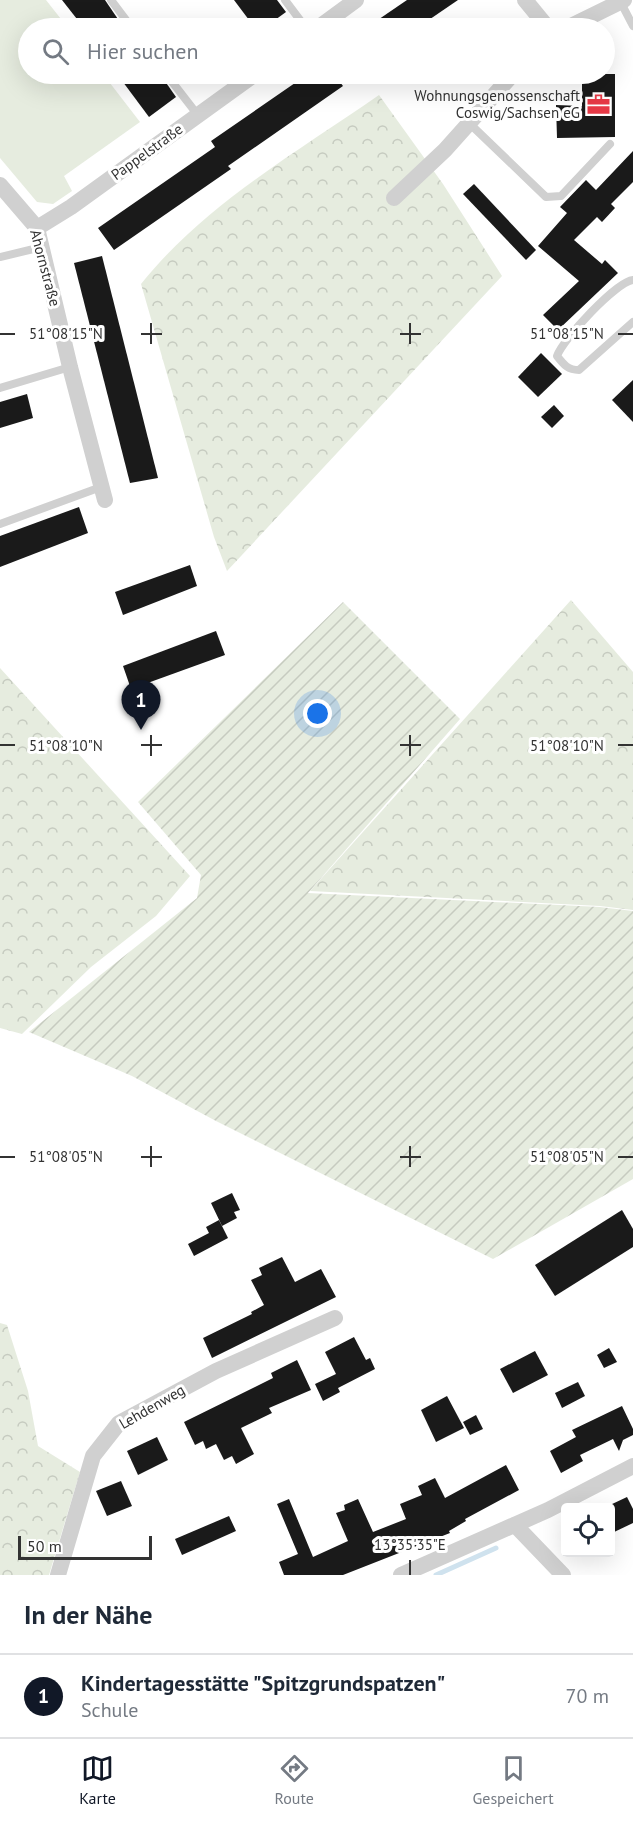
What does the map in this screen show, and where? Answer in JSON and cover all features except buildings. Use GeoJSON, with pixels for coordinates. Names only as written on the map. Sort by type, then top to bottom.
{"type":"FeatureCollection","features":[{"type":"Feature","properties":{"kind":"street"},"geometry":{"type":"LineString","coordinates":[[332,18],[356,0]]}},
{"type":"Feature","properties":{"kind":"street"},"geometry":{"type":"LineString","coordinates":[[525,0],[540,18]]}},
{"type":"Feature","properties":{"kind":"street"},"geometry":{"type":"LineString","coordinates":[[587,18],[622,1]]}},
{"type":"Feature","properties":{"kind":"street","name":"Pappelstraße"},"geometry":{"type":"LineString","coordinates":[[37,228],[71,207],[240,84]]}},
{"type":"Feature","properties":{"kind":"street"},"geometry":{"type":"LineString","coordinates":[[394,198],[469,123],[504,84]]}},
{"type":"Feature","properties":{"kind":"street","name":"Ahornstraße"},"geometry":{"type":"LineString","coordinates":[[0,185],[37,228],[103,493]]}},
{"type":"Feature","properties":{"kind":"street","name":"Lehdenweg"},"geometry":{"type":"LineString","coordinates":[[58,1575],[93,1456],[119,1423],[216,1371],[334,1318]]}},
{"type":"Feature","properties":{"kind":"street"},"geometry":{"type":"LineString","coordinates":[[401,1575],[515,1525],[633,1466]]}},
{"type":"Feature","properties":{"kind":"street"},"geometry":{"type":"LineString","coordinates":[[515,1525],[563,1575]]}},
{"type":"Feature","properties":{"kind":"lane"},"geometry":{"type":"LineString","coordinates":[[111,0],[124,18]]}},
{"type":"Feature","properties":{"kind":"lane"},"geometry":{"type":"LineString","coordinates":[[285,0],[298,18]]}},
{"type":"Feature","properties":{"kind":"lane"},"geometry":{"type":"LineString","coordinates":[[622,1],[633,26]]}},
{"type":"Feature","properties":{"kind":"lane"},"geometry":{"type":"LineString","coordinates":[[174,84],[197,114]]}},
{"type":"Feature","properties":{"kind":"lane"},"geometry":{"type":"LineString","coordinates":[[469,123],[546,197],[561,196],[610,144]]}},
{"type":"Feature","properties":{"kind":"lane"},"geometry":{"type":"LineString","coordinates":[[0,257],[42,247]]}},
{"type":"Feature","properties":{"kind":"lane"},"geometry":{"type":"LineString","coordinates":[[633,280],[618,287],[568,339],[558,356],[564,365],[572,369],[579,369],[633,322]]}},
{"type":"Feature","properties":{"kind":"lane"},"geometry":{"type":"LineString","coordinates":[[0,388],[70,367]]}},
{"type":"Feature","properties":{"kind":"lane"},"geometry":{"type":"LineString","coordinates":[[0,524],[103,493]]}},
{"type":"Feature","properties":{"kind":"green space"},"geometry":{"type":"Polygon","coordinates":[[[0,0],[46,0],[60,18],[18,18],[18,84],[111,84],[140,122],[64,176],[72,191],[53,204],[37,202],[0,158],[0,0]]]}},
{"type":"Feature","properties":{"kind":"green space"},"geometry":{"type":"Polygon","coordinates":[[[379,95],[443,184],[502,276],[227,571],[214,537],[141,284],[166,255],[223,204],[284,159],[379,95]]]}},
{"type":"Feature","properties":{"kind":"green space"},"geometry":{"type":"Polygon","coordinates":[[[571,600],[633,672],[633,910],[600,906],[310,891],[571,600]]]}},
{"type":"Feature","properties":{"kind":"green space"},"geometry":{"type":"Polygon","coordinates":[[[343,602],[460,719],[308,893],[600,907],[633,911],[633,1179],[493,1259],[216,1121],[132,1076],[29,1032],[197,898],[201,875],[138,802],[343,602]]]}},
{"type":"Feature","properties":{"kind":"green space"},"geometry":{"type":"Polygon","coordinates":[[[0,668],[190,876],[156,916],[91,967],[22,1034],[0,1028],[0,668]]]}},
{"type":"Feature","properties":{"kind":"green space"},"geometry":{"type":"Polygon","coordinates":[[[0,1323],[7,1325],[28,1391],[38,1446],[80,1472],[49,1575],[0,1575],[0,1323]]]}},
{"type":"Feature","properties":{"kind":"waterway"},"geometry":{"type":"LineString","coordinates":[[436,1575],[496,1548]]}},
{"type":"Feature","properties":{"kind":"place","name":"Wohnungsgenossenschaft Coswig/Sachsen eG"},"geometry":{"type":"Point","coordinates":[598,105]}},
{"type":"Feature","properties":{"kind":"place","name":"Kindertagesstätte \"Spitzgrundspatzen\""},"geometry":{"type":"Point","coordinates":[141,730]}}]}
